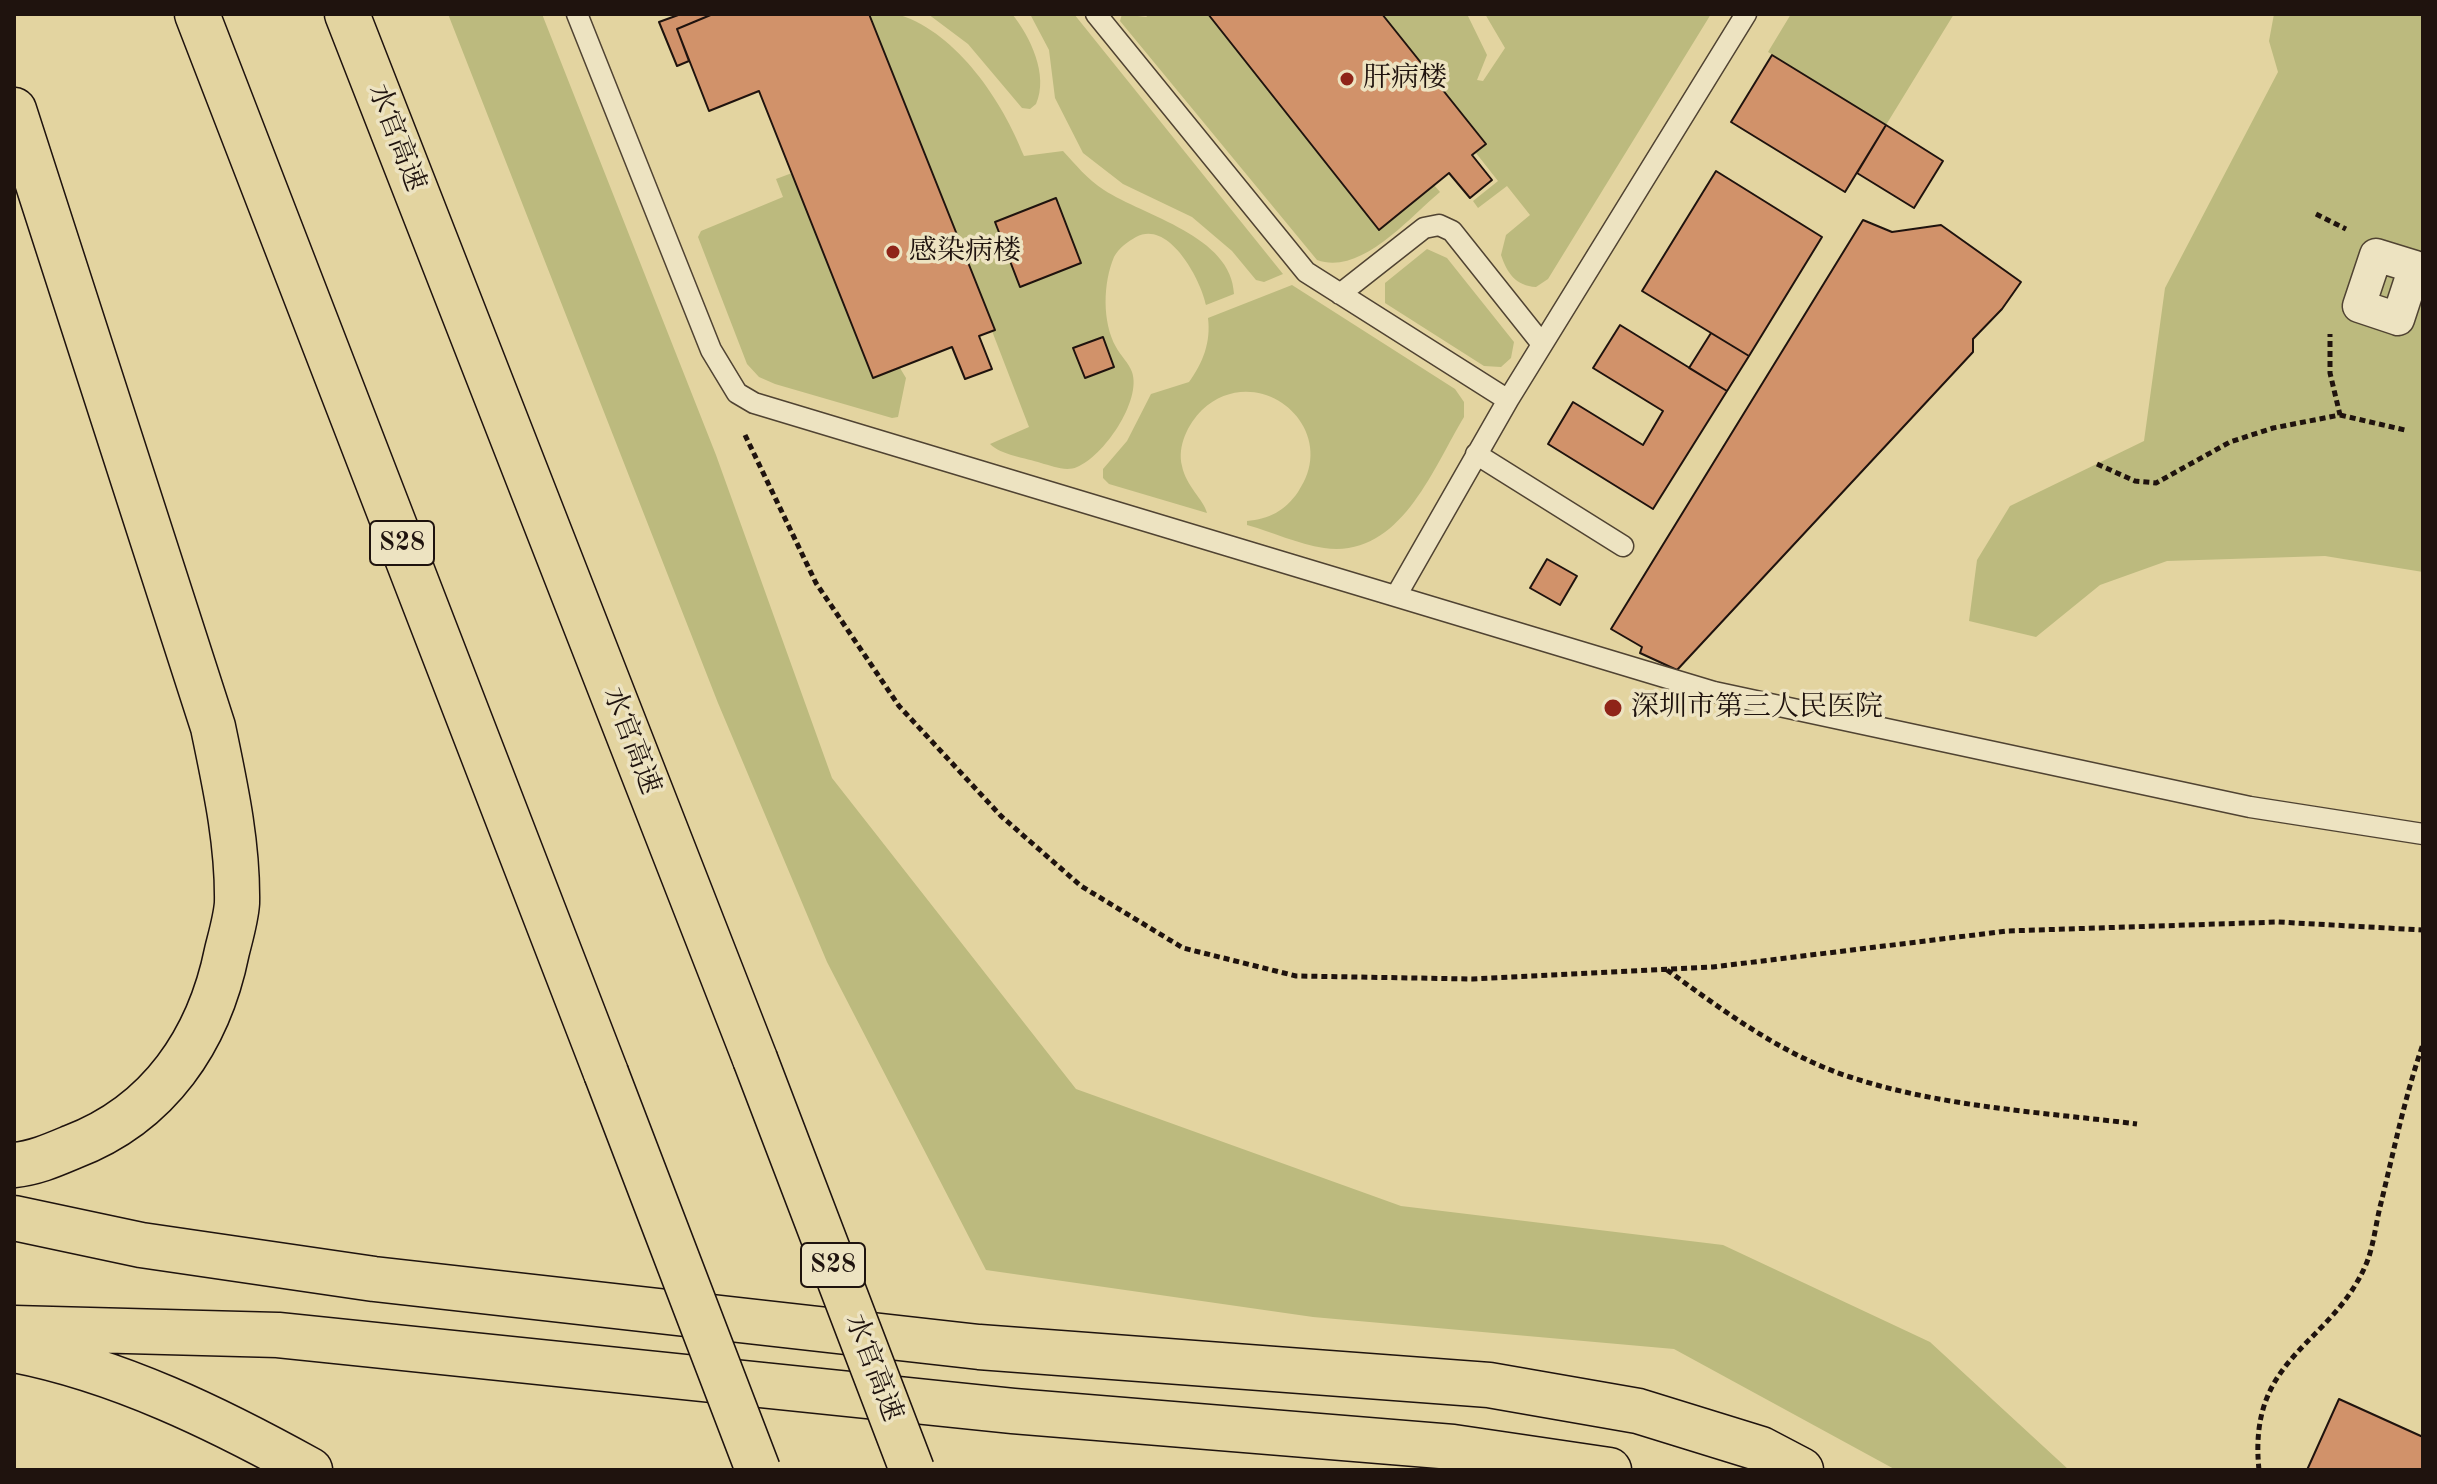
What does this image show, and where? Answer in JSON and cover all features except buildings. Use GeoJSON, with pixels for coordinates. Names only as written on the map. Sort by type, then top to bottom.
{"type":"FeatureCollection","features":[{"type":"Feature","properties":{"kind":"highway","name":"S28"},"geometry":{"type":"LineString","coordinates":[[197,14],[758,1470]]}},
{"type":"Feature","properties":{"kind":"highway","name":"水官高速"},"geometry":{"type":"LineString","coordinates":[[347,14],[912,1470]]}},
{"type":"Feature","properties":{"kind":"highway"},"geometry":{"type":"LineString","coordinates":[[14,110],[213,727],[232,823],[237,905],[220,983],[192,1051],[155,1098],[95,1139],[31,1163],[14,1165]]}},
{"type":"Feature","properties":{"kind":"highway"},"geometry":{"type":"LineString","coordinates":[[14,1218],[141,1245],[374,1279],[979,1347],[1489,1385],[1638,1411],[1761,1449],[1801,1470]]}},
{"type":"Feature","properties":{"kind":"highway"},"geometry":{"type":"LineString","coordinates":[[14,1328],[278,1335],[1013,1411],[1453,1447],[1609,1470]]}},
{"type":"Feature","properties":{"kind":"highway"},"geometry":{"type":"LineString","coordinates":[[14,1350],[62,1360],[154,1395],[254,1439],[310,1470]]}},
{"type":"Feature","properties":{"kind":"lane"},"geometry":{"type":"LineString","coordinates":[[577,14],[711,350],[737,393],[769,408],[1714,692],[2250,807],[2423,834]]}},
{"type":"Feature","properties":{"kind":"lane"},"geometry":{"type":"LineString","coordinates":[[1096,14],[1306,272],[1508,400]]}},
{"type":"Feature","properties":{"kind":"lane"},"geometry":{"type":"LineString","coordinates":[[1396,596],[1508,400],[1746,14]]}},
{"type":"Feature","properties":{"kind":"lane"},"geometry":{"type":"LineString","coordinates":[[1340,294],[1424,228],[1439,225],[1452,231],[1542,344]]}},
{"type":"Feature","properties":{"kind":"lane"},"geometry":{"type":"LineString","coordinates":[[1476,454],[1623,546]]}},
{"type":"Feature","properties":{"kind":"path"},"geometry":{"type":"LineString","coordinates":[[2316,214],[2367,244]]}},
{"type":"Feature","properties":{"kind":"path"},"geometry":{"type":"LineString","coordinates":[[2330,330],[2330,373],[2340,415]]}},
{"type":"Feature","properties":{"kind":"path"},"geometry":{"type":"LineString","coordinates":[[2097,464],[2135,481],[2156,483],[2230,442],[2273,428],[2340,415],[2405,430]]}},
{"type":"Feature","properties":{"kind":"path"},"geometry":{"type":"LineString","coordinates":[[740,424],[816,583],[899,706],[1001,816],[1081,886],[1183,948],[1296,976],[1473,979],[1666,969],[2007,931],[2278,922],[2423,930]]}},
{"type":"Feature","properties":{"kind":"path"},"geometry":{"type":"LineString","coordinates":[[1666,969],[1753,1031],[1847,1076],[1931,1100],[2137,1124]]}},
{"type":"Feature","properties":{"kind":"path"},"geometry":{"type":"LineString","coordinates":[[2259,1470],[2255,1436],[2277,1376],[2296,1349],[2335,1311],[2367,1263],[2411,1078],[2423,1044]]}},
{"type":"Feature","properties":{"kind":"shaded area"},"geometry":{"type":"Polygon","coordinates":[[[448,14],[542,14],[716,455],[832,778],[1076,1089],[1401,1206],[1723,1245],[1930,1342],[2069,1470],[1896,1470],[1674,1349],[1313,1317],[986,1270],[827,962],[718,703],[448,14]]]}},
{"type":"Feature","properties":{"kind":"shaded area"},"geometry":{"type":"Polygon","coordinates":[[[869,14],[896,14],[921,24],[941,37],[976,72],[991,93],[1024,156],[1063,151],[1104,190],[1203,242],[1229,274],[1234,294],[1206,305],[1198,281],[1182,255],[1160,237],[1148,234],[1136,237],[1118,251],[1110,267],[1106,314],[1111,337],[1129,365],[1134,384],[1118,427],[1098,452],[1077,467],[1054,467],[1007,454],[990,444],[1029,427],[992,331],[995,329],[869,14]]]}},
{"type":"Feature","properties":{"kind":"shaded area"},"geometry":{"type":"Polygon","coordinates":[[[928,14],[1012,14],[1036,56],[1040,81],[1036,104],[1030,109],[1022,108],[968,44],[928,14]]]}},
{"type":"Feature","properties":{"kind":"shaded area"},"geometry":{"type":"Polygon","coordinates":[[[1030,14],[1074,14],[1283,274],[1264,282],[1256,280],[1232,251],[1192,217],[1123,184],[1083,153],[1055,98],[1049,50],[1030,14]]]}},
{"type":"Feature","properties":{"kind":"shaded area"},"geometry":{"type":"Polygon","coordinates":[[[1122,14],[1146,17],[1150,14],[1208,14],[1379,229],[1434,185],[1440,192],[1398,230],[1366,253],[1333,263],[1317,260],[1120,21],[1122,14]]]}},
{"type":"Feature","properties":{"kind":"shaded area"},"geometry":{"type":"Polygon","coordinates":[[[1382,14],[1467,14],[1487,55],[1477,80],[1483,81],[1505,48],[1485,14],[1711,14],[1548,279],[1536,287],[1523,284],[1513,277],[1501,255],[1506,235],[1530,215],[1507,186],[1478,208],[1473,201],[1498,181],[1476,153],[1486,144],[1382,14]]]}},
{"type":"Feature","properties":{"kind":"shaded area"},"geometry":{"type":"Polygon","coordinates":[[[1791,14],[1954,14],[1886,125],[1768,52],[1791,14]]]}},
{"type":"Feature","properties":{"kind":"shaded area"},"geometry":{"type":"Polygon","coordinates":[[[2274,14],[2423,14],[2423,572],[2325,556],[2167,561],[2100,585],[2036,637],[1969,621],[1977,560],[2010,506],[2144,441],[2165,288],[2278,72],[2269,41],[2274,14]]]}},
{"type":"Feature","properties":{"kind":"shaded area"},"geometry":{"type":"Polygon","coordinates":[[[792,173],[873,377],[900,368],[906,378],[898,417],[892,418],[775,384],[759,377],[747,364],[698,237],[701,231],[783,197],[776,179],[792,173]]]}},
{"type":"Feature","properties":{"kind":"shaded area"},"geometry":{"type":"Polygon","coordinates":[[[1427,249],[1447,258],[1514,342],[1511,358],[1501,367],[1484,366],[1385,303],[1385,283],[1427,249]]]}},
{"type":"Feature","properties":{"kind":"shaded area"},"geometry":{"type":"Polygon","coordinates":[[[1292,285],[1455,389],[1464,402],[1464,417],[1426,485],[1393,525],[1373,540],[1351,548],[1324,548],[1247,525],[1247,521],[1276,513],[1293,499],[1309,468],[1310,445],[1302,424],[1288,408],[1269,396],[1247,392],[1224,396],[1202,410],[1185,436],[1181,451],[1182,466],[1207,513],[1109,484],[1103,478],[1103,469],[1127,441],[1151,394],[1189,382],[1194,375],[1207,344],[1208,318],[1292,285]]]}},
{"type":"Feature","properties":{"kind":"place","name":"肝病楼"},"geometry":{"type":"Point","coordinates":[1347,79]}},
{"type":"Feature","properties":{"kind":"place","name":"感染病楼"},"geometry":{"type":"Point","coordinates":[893,252]}},
{"type":"Feature","properties":{"kind":"place","name":"深圳市第三人民医院"},"geometry":{"type":"Point","coordinates":[1613,708]}}]}
